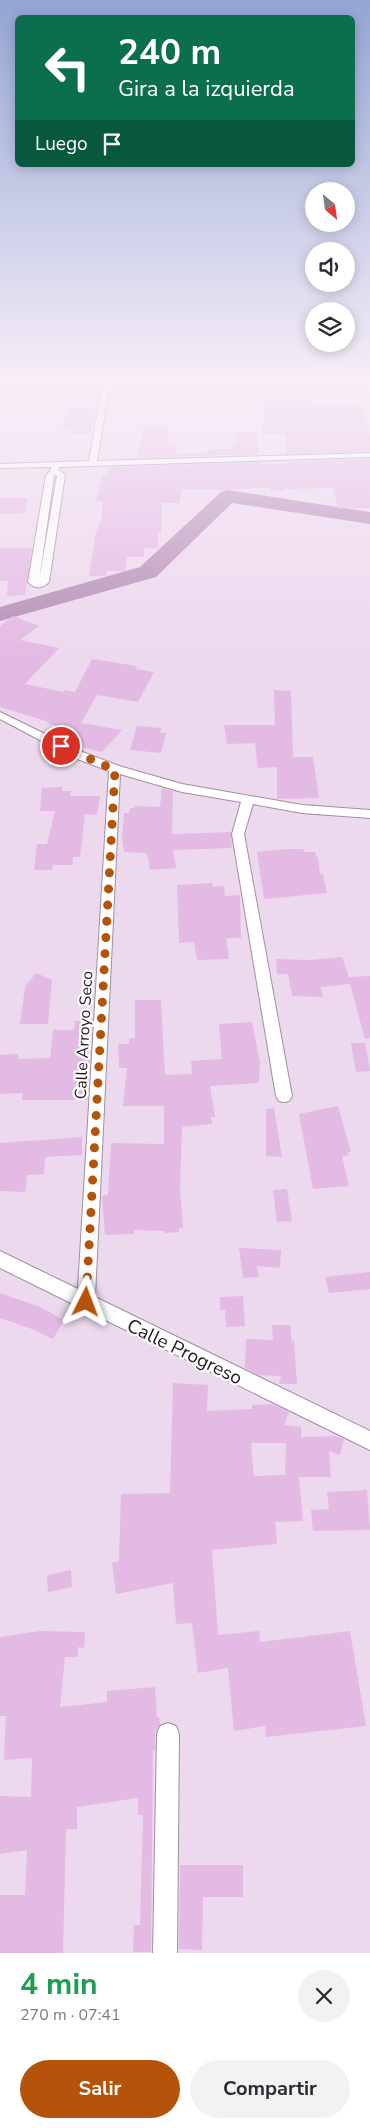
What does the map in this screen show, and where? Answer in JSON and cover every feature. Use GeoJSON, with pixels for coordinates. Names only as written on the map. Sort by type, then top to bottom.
{"type":"FeatureCollection","features":[{"type":"Feature","properties":{"kind":"street"},"geometry":{"type":"LineString","coordinates":[[52,472],[50,475],[33,582],[39,585],[44,582],[61,475],[59,472]]}},
{"type":"Feature","properties":{"kind":"street"},"geometry":{"type":"LineString","coordinates":[[0,716],[76,754],[115,770],[182,788],[302,809],[370,814]]}},
{"type":"Feature","properties":{"kind":"street","name":"Calle Arroyo Seco"},"geometry":{"type":"LineString","coordinates":[[86,1302],[115,770]]}},
{"type":"Feature","properties":{"kind":"street"},"geometry":{"type":"LineString","coordinates":[[248,800],[238,834],[284,1096]]}},
{"type":"Feature","properties":{"kind":"street","name":"Calle Progreso"},"geometry":{"type":"LineString","coordinates":[[0,1260],[370,1441]]}},
{"type":"Feature","properties":{"kind":"street"},"geometry":{"type":"LineString","coordinates":[[166,1953],[168,1734]]}},
{"type":"Feature","properties":{"kind":"building"},"geometry":{"type":"Polygon","coordinates":[[[108,472],[370,472],[370,508],[338,508],[333,488],[285,489],[285,491],[270,491],[270,487],[226,490],[181,489],[180,503],[162,503],[161,533],[158,533],[158,548],[144,548],[144,557],[127,557],[125,571],[106,571],[106,576],[89,576],[96,532],[102,517],[102,501],[96,501],[103,475],[107,476],[108,472]]]}},
{"type":"Feature","properties":{"kind":"building"},"geometry":{"type":"Polygon","coordinates":[[[0,498],[28,498],[25,513],[0,514],[0,498]]]}},
{"type":"Feature","properties":{"kind":"building"},"geometry":{"type":"Polygon","coordinates":[[[0,548],[32,548],[25,595],[7,596],[8,581],[0,581],[0,548]]]}},
{"type":"Feature","properties":{"kind":"building"},"geometry":{"type":"Polygon","coordinates":[[[13,616],[39,626],[20,640],[59,648],[25,684],[63,692],[65,690],[75,692],[92,659],[137,666],[136,669],[154,672],[138,702],[97,695],[81,723],[122,730],[102,752],[78,746],[80,743],[58,737],[59,735],[52,733],[58,726],[48,724],[49,722],[0,707],[0,626],[13,616]]]}},
{"type":"Feature","properties":{"kind":"building"},"geometry":{"type":"Polygon","coordinates":[[[274,690],[291,691],[293,757],[313,757],[319,798],[277,799],[277,767],[258,768],[255,743],[227,744],[224,725],[275,725],[274,690]]]}},
{"type":"Feature","properties":{"kind":"building"},"geometry":{"type":"Polygon","coordinates":[[[137,726],[161,728],[160,733],[166,733],[161,753],[130,750],[137,726]]]}},
{"type":"Feature","properties":{"kind":"building"},"geometry":{"type":"Polygon","coordinates":[[[63,787],[62,791],[71,791],[70,796],[100,796],[97,815],[85,814],[80,857],[73,857],[73,865],[53,865],[52,870],[34,870],[37,844],[47,844],[55,811],[40,811],[42,788],[63,787]]]}},
{"type":"Feature","properties":{"kind":"building"},"geometry":{"type":"Polygon","coordinates":[[[162,788],[173,791],[172,834],[231,832],[232,848],[173,850],[176,868],[150,870],[147,853],[124,852],[122,838],[124,813],[129,813],[130,808],[135,808],[135,806],[160,807],[162,788]]]}},
{"type":"Feature","properties":{"kind":"building"},"geometry":{"type":"Polygon","coordinates":[[[303,849],[304,852],[315,852],[327,893],[264,899],[257,852],[303,849]]]}},
{"type":"Feature","properties":{"kind":"building"},"geometry":{"type":"Polygon","coordinates":[[[212,883],[213,887],[224,886],[225,896],[240,895],[241,938],[226,938],[229,959],[197,960],[194,942],[179,943],[177,885],[212,883]]]}},
{"type":"Feature","properties":{"kind":"building"},"geometry":{"type":"Polygon","coordinates":[[[342,957],[349,977],[370,976],[370,1038],[365,1039],[350,984],[320,987],[323,997],[292,996],[288,974],[277,974],[276,959],[310,960],[342,957]]]}},
{"type":"Feature","properties":{"kind":"building"},"geometry":{"type":"Polygon","coordinates":[[[36,973],[52,980],[48,1024],[20,1024],[25,987],[36,973]]]}},
{"type":"Feature","properties":{"kind":"building"},"geometry":{"type":"Polygon","coordinates":[[[135,1000],[161,1000],[165,1075],[192,1074],[191,1061],[222,1059],[219,1024],[252,1022],[260,1063],[259,1083],[210,1086],[215,1117],[211,1117],[212,1124],[182,1127],[180,1189],[183,1228],[179,1228],[179,1232],[165,1233],[164,1231],[134,1230],[134,1234],[105,1235],[102,1196],[108,1195],[111,1143],[164,1144],[164,1106],[123,1106],[127,1068],[119,1068],[118,1044],[129,1044],[129,1039],[135,1038],[135,1000]]]}},
{"type":"Feature","properties":{"kind":"building"},"geometry":{"type":"Polygon","coordinates":[[[75,1021],[88,1021],[88,1058],[90,1057],[87,1100],[22,1100],[23,1093],[0,1094],[0,1055],[18,1054],[18,1059],[50,1058],[53,1030],[74,1030],[75,1021]]]}},
{"type":"Feature","properties":{"kind":"building"},"geometry":{"type":"Polygon","coordinates":[[[351,1043],[365,1043],[370,1071],[356,1072],[351,1043]]]}},
{"type":"Feature","properties":{"kind":"building"},"geometry":{"type":"Polygon","coordinates":[[[338,1106],[351,1152],[348,1152],[349,1155],[342,1156],[349,1186],[313,1189],[299,1114],[338,1106]]]}},
{"type":"Feature","properties":{"kind":"building"},"geometry":{"type":"Polygon","coordinates":[[[274,1108],[282,1157],[266,1156],[266,1109],[274,1108]]]}},
{"type":"Feature","properties":{"kind":"building"},"geometry":{"type":"Polygon","coordinates":[[[82,1137],[82,1155],[45,1157],[44,1174],[27,1175],[25,1192],[0,1191],[0,1143],[82,1137]]]}},
{"type":"Feature","properties":{"kind":"building"},"geometry":{"type":"Polygon","coordinates":[[[287,1189],[292,1221],[277,1222],[273,1190],[287,1189]]]}},
{"type":"Feature","properties":{"kind":"building"},"geometry":{"type":"Polygon","coordinates":[[[239,1248],[281,1250],[280,1268],[257,1266],[259,1277],[243,1278],[239,1248]]]}},
{"type":"Feature","properties":{"kind":"building"},"geometry":{"type":"Polygon","coordinates":[[[370,1272],[370,1289],[329,1293],[325,1277],[370,1272]]]}},
{"type":"Feature","properties":{"kind":"building"},"geometry":{"type":"Polygon","coordinates":[[[0,1293],[40,1307],[64,1320],[53,1339],[32,1329],[0,1318],[0,1293]]]}},
{"type":"Feature","properties":{"kind":"building"},"geometry":{"type":"Polygon","coordinates":[[[243,1296],[245,1326],[226,1327],[225,1310],[220,1310],[220,1297],[243,1296]]]}},
{"type":"Feature","properties":{"kind":"building"},"geometry":{"type":"Polygon","coordinates":[[[272,1325],[290,1325],[292,1344],[294,1340],[297,1384],[279,1384],[281,1376],[259,1375],[245,1368],[246,1339],[273,1340],[272,1325]]]}},
{"type":"Feature","properties":{"kind":"building"},"geometry":{"type":"Polygon","coordinates":[[[173,1383],[208,1385],[207,1411],[252,1409],[252,1405],[272,1404],[289,1412],[284,1425],[301,1427],[301,1437],[336,1436],[344,1439],[340,1455],[329,1451],[331,1477],[299,1477],[303,1521],[275,1522],[277,1544],[212,1550],[218,1635],[259,1631],[260,1642],[350,1631],[366,1726],[266,1737],[265,1726],[234,1731],[228,1668],[198,1673],[192,1623],[176,1624],[173,1583],[116,1594],[112,1563],[119,1561],[121,1494],[170,1493],[173,1383]],[[251,1443],[254,1476],[285,1475],[286,1443],[251,1443]]]}},
{"type":"Feature","properties":{"kind":"building"},"geometry":{"type":"Polygon","coordinates":[[[367,1490],[370,1530],[313,1531],[311,1510],[329,1509],[327,1492],[367,1490]]]}},
{"type":"Feature","properties":{"kind":"building"},"geometry":{"type":"Polygon","coordinates":[[[71,1570],[72,1587],[48,1592],[47,1575],[71,1570]]]}},
{"type":"Feature","properties":{"kind":"building"},"geometry":{"type":"Polygon","coordinates":[[[40,1631],[85,1632],[84,1648],[78,1647],[78,1657],[65,1657],[60,1707],[107,1702],[107,1691],[155,1687],[157,1717],[159,1717],[160,1724],[155,1733],[155,1750],[153,1750],[151,1952],[133,1952],[134,1925],[140,1925],[143,1815],[138,1815],[138,1798],[77,1807],[77,1829],[66,1829],[63,1953],[0,1953],[0,1895],[25,1895],[27,1850],[0,1854],[0,1796],[31,1797],[32,1758],[4,1760],[6,1716],[0,1716],[0,1637],[40,1631]]]}},
{"type":"Feature","properties":{"kind":"building"},"geometry":{"type":"Polygon","coordinates":[[[180,1865],[243,1865],[243,1897],[203,1897],[202,1950],[179,1949],[180,1865]]]}},
{"type":"Feature","properties":{"kind":"waterway"},"geometry":{"type":"LineString","coordinates":[[0,614],[148,572],[228,496],[370,518]]}},
{"type":"Feature","properties":{"kind":"route"},"geometry":{"type":"LineString","coordinates":[[61,746],[115,770],[86,1302]]}}]}
